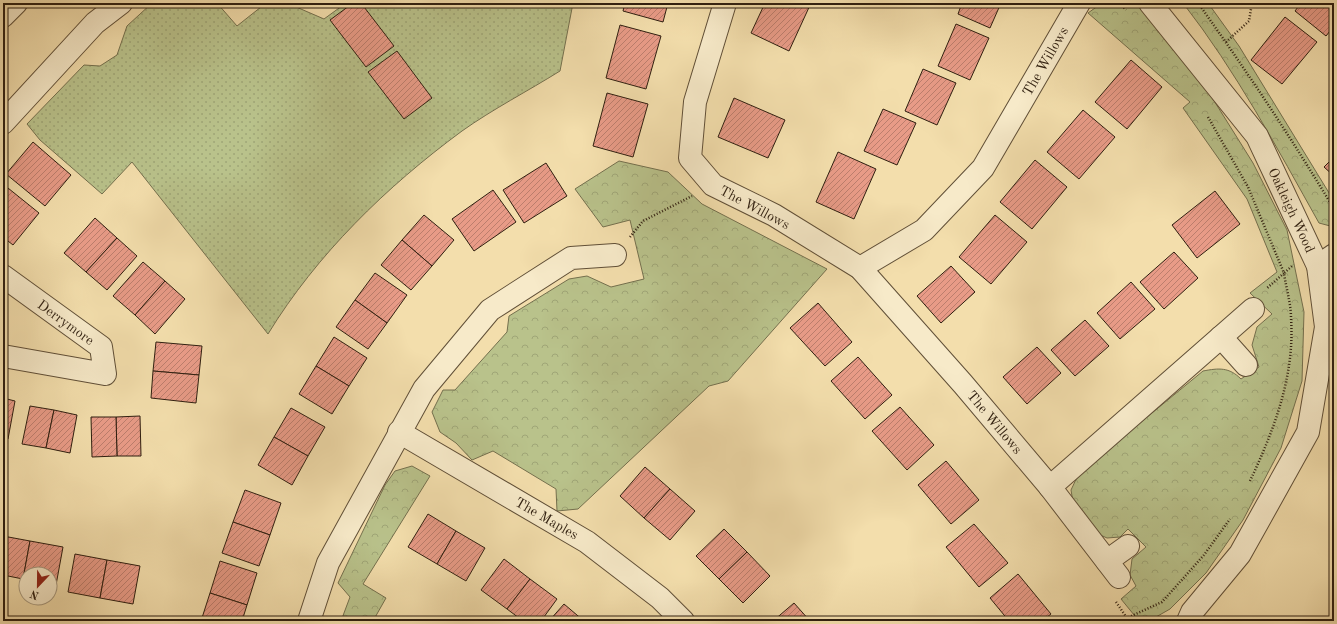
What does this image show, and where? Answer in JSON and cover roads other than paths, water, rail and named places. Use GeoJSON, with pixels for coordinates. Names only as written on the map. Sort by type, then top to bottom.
{"type":"FeatureCollection","features":[{"type":"Feature","properties":{"kind":"street"},"geometry":{"type":"LineString","coordinates":[[3,16],[16,3]]}},
{"type":"Feature","properties":{"kind":"street"},"geometry":{"type":"LineString","coordinates":[[3,123],[95,23],[121,3]]}},
{"type":"Feature","properties":{"kind":"street","name":"The Willows"},"geometry":{"type":"LineString","coordinates":[[725,3],[695,102],[690,158],[714,185],[774,215],[860,268],[963,384],[1050,487],[1113,569],[1128,546]]}},
{"type":"Feature","properties":{"kind":"street","name":"The Willows"},"geometry":{"type":"LineString","coordinates":[[860,268],[924,230],[983,168],[1079,3]]}},
{"type":"Feature","properties":{"kind":"street","name":"Oakleigh Wood"},"geometry":{"type":"LineString","coordinates":[[1150,3],[1257,136],[1321,256],[1326,327],[1308,432],[1240,554],[1185,618]]}},
{"type":"Feature","properties":{"kind":"street"},"geometry":{"type":"LineString","coordinates":[[309,621],[328,563],[424,388],[490,310],[570,258],[615,255]]}},
{"type":"Feature","properties":{"kind":"street","name":"Derrymore"},"geometry":{"type":"LineString","coordinates":[[3,276],[101,347],[105,374],[3,356]]}},
{"type":"Feature","properties":{"kind":"street"},"geometry":{"type":"LineString","coordinates":[[1050,487],[1253,309]]}},
{"type":"Feature","properties":{"kind":"street"},"geometry":{"type":"LineString","coordinates":[[1221,337],[1246,365]]}},
{"type":"Feature","properties":{"kind":"street","name":"The Maples"},"geometry":{"type":"LineString","coordinates":[[399,432],[587,542],[660,598],[683,621]]}}]}
